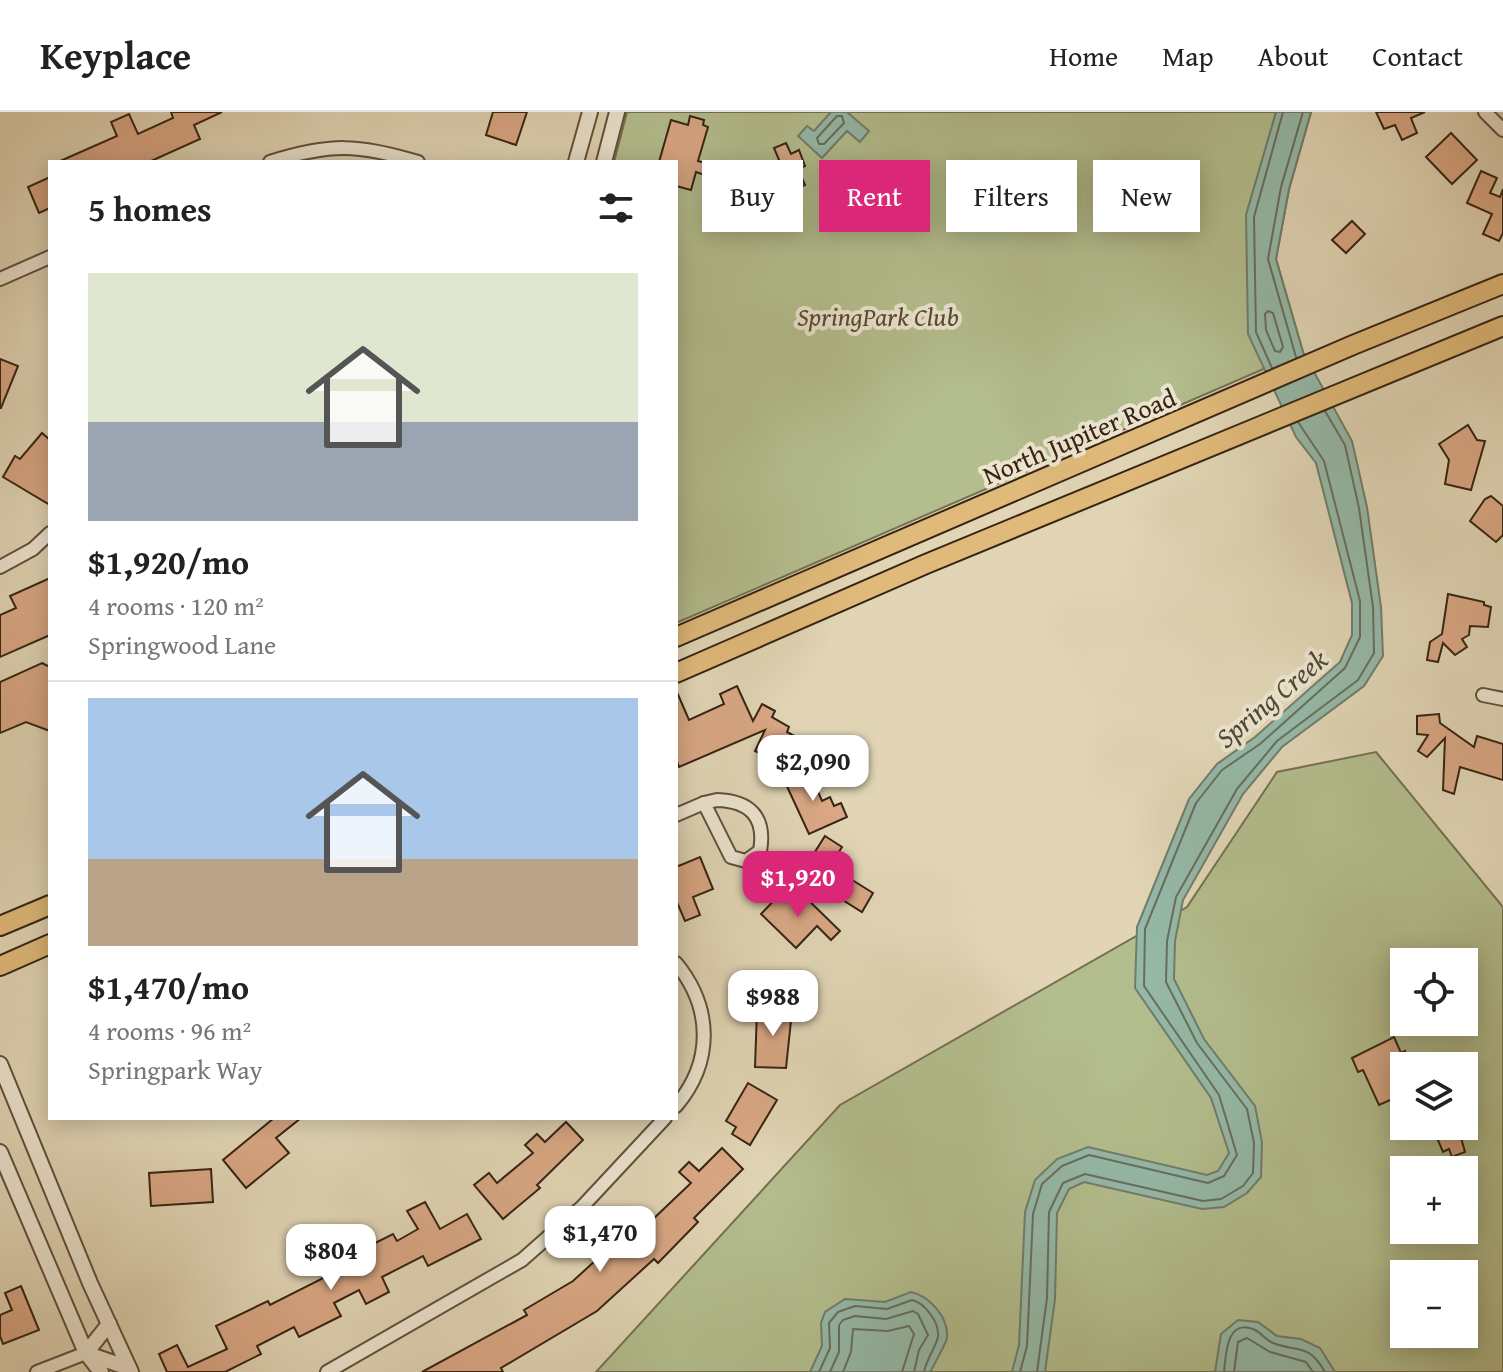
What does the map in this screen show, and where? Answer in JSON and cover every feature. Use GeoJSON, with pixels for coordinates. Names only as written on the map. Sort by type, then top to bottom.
{"type":"FeatureCollection","features":[{"type":"Feature","properties":{"kind":"main road","name":"North Jupiter Road"},"geometry":{"type":"LineString","coordinates":[[678,636],[1353,345],[1503,284]]}},
{"type":"Feature","properties":{"kind":"main road"},"geometry":{"type":"LineString","coordinates":[[678,672],[926,564],[1503,326]]}},
{"type":"Feature","properties":{"kind":"main road"},"geometry":{"type":"LineString","coordinates":[[914,536],[926,564]]}},
{"type":"Feature","properties":{"kind":"main road"},"geometry":{"type":"LineString","coordinates":[[0,926],[48,906]]}},
{"type":"Feature","properties":{"kind":"main road"},"geometry":{"type":"LineString","coordinates":[[0,966],[48,945]]}},
{"type":"Feature","properties":{"kind":"street"},"geometry":{"type":"LineString","coordinates":[[577,160],[590,112]]}},
{"type":"Feature","properties":{"kind":"street"},"geometry":{"type":"LineString","coordinates":[[605,160],[617,112]]}},
{"type":"Feature","properties":{"kind":"street"},"geometry":{"type":"LineString","coordinates":[[1485,112],[1503,130]]}},
{"type":"Feature","properties":{"kind":"street"},"geometry":{"type":"LineString","coordinates":[[276,160],[295,154],[353,146],[410,160]]}},
{"type":"Feature","properties":{"kind":"street"},"geometry":{"type":"LineString","coordinates":[[0,279],[48,258]]}},
{"type":"Feature","properties":{"kind":"street"},"geometry":{"type":"LineString","coordinates":[[0,567],[33,549],[48,535]]}},
{"type":"Feature","properties":{"kind":"street"},"geometry":{"type":"LineString","coordinates":[[1483,695],[1503,699]]}},
{"type":"Feature","properties":{"kind":"street"},"geometry":{"type":"LineString","coordinates":[[678,814],[704,803],[733,800],[748,806],[763,834],[760,851],[746,861],[731,857],[704,803]]}},
{"type":"Feature","properties":{"kind":"street"},"geometry":{"type":"LineString","coordinates":[[678,966],[701,1004],[705,1028],[700,1066],[678,1104]]}},
{"type":"Feature","properties":{"kind":"street"},"geometry":{"type":"LineString","coordinates":[[0,1064],[130,1370]]}},
{"type":"Feature","properties":{"kind":"street"},"geometry":{"type":"LineString","coordinates":[[327,1372],[522,1260],[582,1207],[663,1120]]}},
{"type":"Feature","properties":{"kind":"street"},"geometry":{"type":"LineString","coordinates":[[0,1152],[86,1353],[101,1372]]}},
{"type":"Feature","properties":{"kind":"street"},"geometry":{"type":"LineString","coordinates":[[37,1372],[86,1353],[109,1324]]}},
{"type":"Feature","properties":{"kind":"street"},"geometry":{"type":"LineString","coordinates":[[86,1353],[130,1370]]}},
{"type":"Feature","properties":{"kind":"green space","name":"SpringPark Club"},"geometry":{"type":"Polygon","coordinates":[[[627,112],[1311,112],[1289,189],[1276,259],[1303,352],[678,622],[678,160],[615,160],[627,112]]]}},
{"type":"Feature","properties":{"kind":"green space"},"geometry":{"type":"Polygon","coordinates":[[[1376,752],[1503,907],[1503,1372],[596,1372],[840,1105],[1187,907],[1277,772],[1376,752]]]}},
{"type":"Feature","properties":{"kind":"water"},"geometry":{"type":"Polygon","coordinates":[[[831,112],[847,112],[869,131],[860,142],[847,131],[822,158],[798,136],[807,126],[814,131],[831,112]]]}},
{"type":"Feature","properties":{"kind":"water"},"geometry":{"type":"Polygon","coordinates":[[[1276,112],[1311,112],[1289,189],[1276,259],[1303,352],[1352,441],[1367,507],[1381,607],[1383,656],[1364,686],[1282,747],[1243,794],[1183,900],[1175,941],[1174,979],[1204,1039],[1255,1106],[1262,1142],[1261,1177],[1247,1193],[1224,1207],[1202,1209],[1084,1182],[1069,1189],[1057,1213],[1055,1299],[1045,1372],[1012,1372],[1019,1345],[1025,1212],[1035,1180],[1057,1159],[1088,1147],[1207,1175],[1218,1171],[1229,1153],[1211,1098],[1135,988],[1137,927],[1189,799],[1217,764],[1255,737],[1340,662],[1352,635],[1352,603],[1316,463],[1296,437],[1248,334],[1246,215],[1276,112]]]}},
{"type":"Feature","properties":{"kind":"water"},"geometry":{"type":"Polygon","coordinates":[[[911,1292],[936,1309],[947,1330],[946,1341],[930,1372],[810,1372],[822,1346],[821,1323],[825,1312],[845,1299],[885,1302],[911,1292]]]}},
{"type":"Feature","properties":{"kind":"water"},"geometry":{"type":"Polygon","coordinates":[[[1238,1320],[1258,1322],[1277,1336],[1301,1339],[1320,1348],[1335,1372],[1215,1372],[1221,1334],[1238,1320]]]}},
{"type":"Feature","properties":{"kind":"building"},"geometry":{"type":"Polygon","coordinates":[[[171,112],[222,112],[194,125],[200,139],[153,160],[63,160],[117,136],[111,122],[129,114],[138,134],[173,118],[171,112]]]}},
{"type":"Feature","properties":{"kind":"building"},"geometry":{"type":"Polygon","coordinates":[[[493,112],[527,112],[516,145],[486,135],[493,112]]]}},
{"type":"Feature","properties":{"kind":"building"},"geometry":{"type":"Polygon","coordinates":[[[1376,112],[1425,112],[1411,118],[1417,133],[1402,140],[1395,125],[1384,129],[1376,112]]]}},
{"type":"Feature","properties":{"kind":"building"},"geometry":{"type":"Polygon","coordinates":[[[690,116],[704,120],[703,125],[708,127],[698,161],[702,162],[702,174],[696,172],[691,190],[678,187],[678,160],[660,160],[671,120],[688,125],[690,116]]]}},
{"type":"Feature","properties":{"kind":"building"},"geometry":{"type":"Polygon","coordinates":[[[1451,133],[1477,160],[1452,184],[1426,157],[1451,133]]]}},
{"type":"Feature","properties":{"kind":"building"},"geometry":{"type":"Polygon","coordinates":[[[786,143],[791,154],[799,150],[803,160],[779,160],[774,148],[786,143]]]}},
{"type":"Feature","properties":{"kind":"building"},"geometry":{"type":"Polygon","coordinates":[[[1481,171],[1497,178],[1490,193],[1500,197],[1503,189],[1503,233],[1499,241],[1483,234],[1492,214],[1467,203],[1481,171]]]}},
{"type":"Feature","properties":{"kind":"building"},"geometry":{"type":"Polygon","coordinates":[[[48,178],[48,209],[39,213],[28,187],[48,178]]]}},
{"type":"Feature","properties":{"kind":"building"},"geometry":{"type":"Polygon","coordinates":[[[1352,221],[1365,234],[1346,253],[1332,240],[1352,221]]]}},
{"type":"Feature","properties":{"kind":"building"},"geometry":{"type":"Polygon","coordinates":[[[0,359],[18,366],[1,408],[0,408],[0,359]]]}},
{"type":"Feature","properties":{"kind":"building"},"geometry":{"type":"Polygon","coordinates":[[[1468,425],[1477,440],[1485,441],[1471,490],[1445,484],[1449,460],[1439,444],[1468,425]]]}},
{"type":"Feature","properties":{"kind":"building"},"geometry":{"type":"Polygon","coordinates":[[[42,433],[48,438],[48,504],[3,477],[15,456],[20,459],[42,433]]]}},
{"type":"Feature","properties":{"kind":"building"},"geometry":{"type":"Polygon","coordinates":[[[1491,496],[1503,506],[1503,535],[1496,542],[1470,521],[1485,499],[1491,496]]]}},
{"type":"Feature","properties":{"kind":"building"},"geometry":{"type":"Polygon","coordinates":[[[48,579],[48,636],[0,657],[0,615],[16,608],[10,596],[48,579]]]}},
{"type":"Feature","properties":{"kind":"building"},"geometry":{"type":"Polygon","coordinates":[[[1448,594],[1484,602],[1484,605],[1491,607],[1488,627],[1470,626],[1469,635],[1462,639],[1467,647],[1455,655],[1443,643],[1438,662],[1427,660],[1430,642],[1442,634],[1448,594]]]}},
{"type":"Feature","properties":{"kind":"building"},"geometry":{"type":"Polygon","coordinates":[[[42,663],[48,666],[48,730],[26,722],[0,733],[0,682],[42,663]]]}},
{"type":"Feature","properties":{"kind":"building"},"geometry":{"type":"Polygon","coordinates":[[[737,686],[753,721],[762,704],[775,711],[772,717],[789,727],[787,732],[798,738],[789,755],[781,751],[777,757],[771,754],[769,758],[755,751],[765,730],[679,767],[678,695],[689,720],[724,704],[720,694],[737,686]]]}},
{"type":"Feature","properties":{"kind":"building"},"geometry":{"type":"Polygon","coordinates":[[[1439,714],[1440,723],[1474,747],[1477,736],[1503,744],[1503,780],[1460,767],[1454,794],[1443,790],[1445,738],[1427,757],[1418,751],[1428,735],[1417,734],[1417,716],[1439,714]]]}},
{"type":"Feature","properties":{"kind":"building"},"geometry":{"type":"Polygon","coordinates":[[[808,769],[822,801],[830,797],[834,806],[841,803],[847,817],[809,834],[784,780],[808,769]]]}},
{"type":"Feature","properties":{"kind":"building"},"geometry":{"type":"Polygon","coordinates":[[[825,836],[842,847],[830,866],[873,893],[862,912],[801,874],[825,836]]]}},
{"type":"Feature","properties":{"kind":"building"},"geometry":{"type":"Polygon","coordinates":[[[700,857],[713,889],[693,897],[700,915],[685,921],[678,905],[678,866],[700,857]]]}},
{"type":"Feature","properties":{"kind":"building"},"geometry":{"type":"Polygon","coordinates":[[[799,891],[840,931],[831,940],[817,926],[796,948],[761,914],[782,892],[790,900],[799,891]]]}},
{"type":"Feature","properties":{"kind":"building"},"geometry":{"type":"Polygon","coordinates":[[[757,1010],[792,1011],[786,1068],[755,1067],[757,1010]]]}},
{"type":"Feature","properties":{"kind":"building"},"geometry":{"type":"Polygon","coordinates":[[[1394,1037],[1401,1052],[1390,1052],[1390,1100],[1379,1105],[1363,1070],[1358,1072],[1352,1058],[1394,1037]]]}},
{"type":"Feature","properties":{"kind":"building"},"geometry":{"type":"Polygon","coordinates":[[[748,1083],[777,1100],[750,1145],[732,1134],[736,1127],[726,1121],[748,1083]]]}},
{"type":"Feature","properties":{"kind":"building"},"geometry":{"type":"Polygon","coordinates":[[[272,1120],[298,1120],[276,1138],[289,1153],[246,1188],[223,1160],[272,1120]]]}},
{"type":"Feature","properties":{"kind":"building"},"geometry":{"type":"Polygon","coordinates":[[[566,1122],[583,1140],[537,1185],[540,1188],[503,1219],[474,1185],[489,1173],[497,1183],[533,1153],[525,1145],[537,1134],[545,1142],[566,1122]]]}},
{"type":"Feature","properties":{"kind":"building"},"geometry":{"type":"Polygon","coordinates":[[[1438,1140],[1462,1140],[1465,1152],[1452,1156],[1449,1149],[1443,1152],[1438,1140]]]}},
{"type":"Feature","properties":{"kind":"building"},"geometry":{"type":"Polygon","coordinates":[[[722,1148],[743,1169],[694,1218],[698,1222],[658,1263],[654,1259],[597,1311],[501,1368],[503,1372],[422,1372],[527,1315],[524,1310],[573,1281],[631,1228],[629,1226],[643,1211],[652,1220],[691,1183],[679,1172],[689,1162],[699,1171],[722,1148]]]}},
{"type":"Feature","properties":{"kind":"building"},"geometry":{"type":"Polygon","coordinates":[[[211,1169],[213,1202],[151,1206],[149,1173],[211,1169]]]}},
{"type":"Feature","properties":{"kind":"building"},"geometry":{"type":"Polygon","coordinates":[[[425,1202],[440,1229],[467,1214],[481,1239],[428,1266],[423,1256],[382,1277],[389,1292],[366,1304],[359,1290],[334,1303],[341,1316],[299,1337],[294,1327],[257,1346],[261,1354],[225,1372],[167,1372],[159,1354],[177,1345],[188,1367],[227,1349],[216,1326],[268,1301],[270,1305],[347,1266],[343,1259],[393,1234],[397,1241],[418,1229],[407,1211],[425,1202]]]}},
{"type":"Feature","properties":{"kind":"building"},"geometry":{"type":"Polygon","coordinates":[[[21,1286],[39,1330],[3,1344],[0,1315],[12,1310],[5,1293],[21,1286]]]}},
{"type":"Feature","properties":{"kind":"water label","name":"Spring Creek"},"geometry":{"type":"Point","coordinates":[1271,698]}}]}
